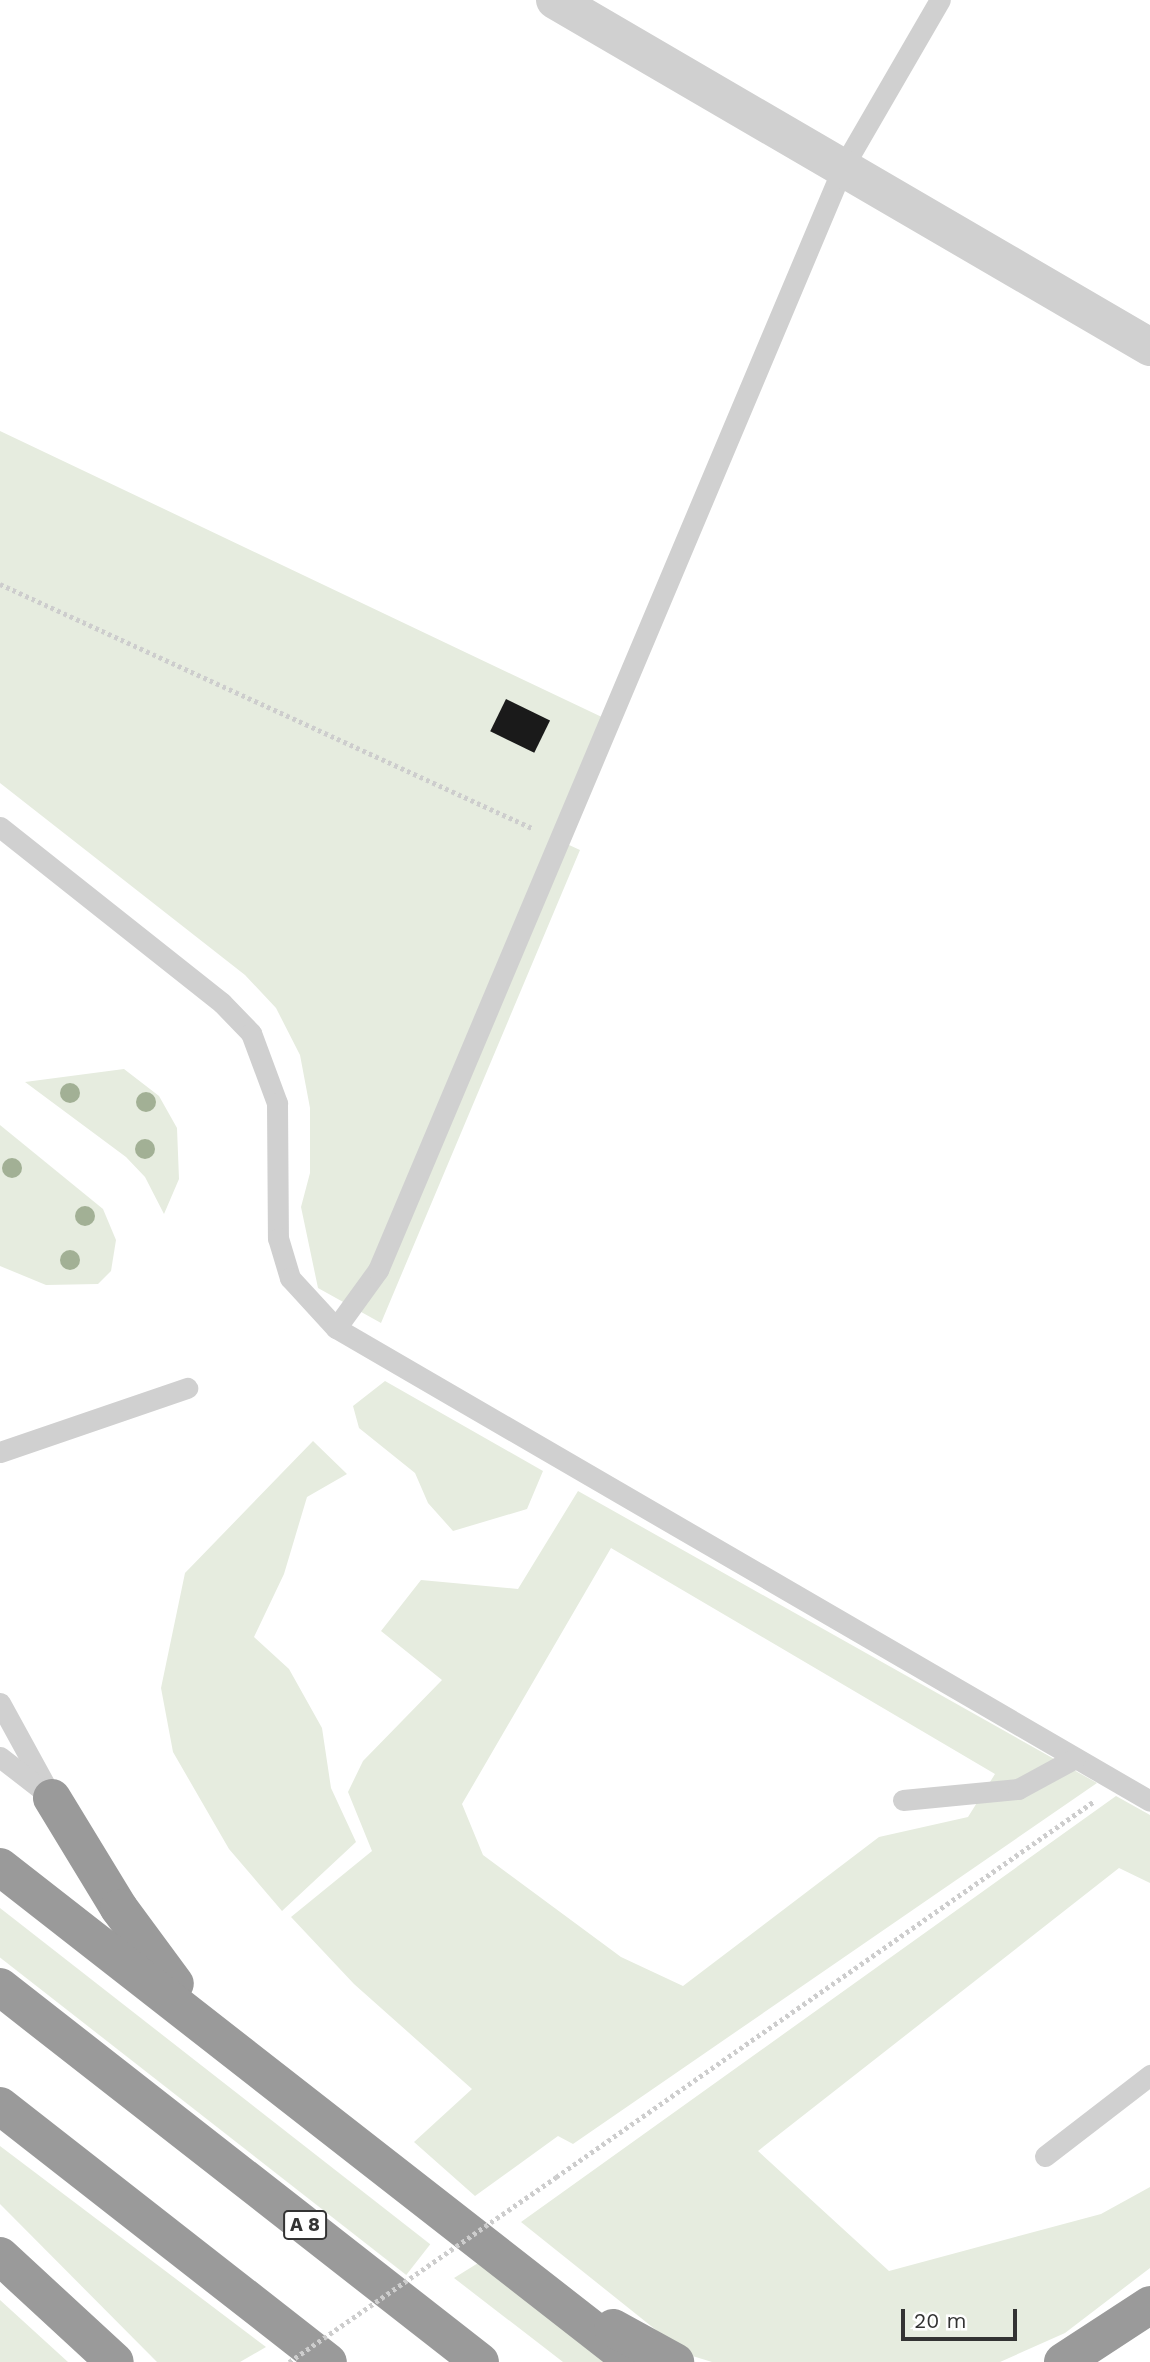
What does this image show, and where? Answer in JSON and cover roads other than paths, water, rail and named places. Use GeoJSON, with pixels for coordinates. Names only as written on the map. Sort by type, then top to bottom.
{"type":"FeatureCollection","features":[{"type":"Feature","properties":{"kind":"highway"},"geometry":{"type":"LineString","coordinates":[[52,1798],[119,1908],[216,2034]]}},
{"type":"Feature","properties":{"kind":"highway"},"geometry":{"type":"LineString","coordinates":[[0,1867],[634,2362]]}},
{"type":"Feature","properties":{"kind":"highway","name":"A 8"},"geometry":{"type":"LineString","coordinates":[[0,1987],[480,2362]]}},
{"type":"Feature","properties":{"kind":"highway"},"geometry":{"type":"LineString","coordinates":[[0,2106],[328,2362]]}},
{"type":"Feature","properties":{"kind":"highway"},"geometry":{"type":"LineString","coordinates":[[0,2256],[115,2362]]}},
{"type":"Feature","properties":{"kind":"highway"},"geometry":{"type":"LineString","coordinates":[[541,2289],[675,2362]]}},
{"type":"Feature","properties":{"kind":"highway"},"geometry":{"type":"LineString","coordinates":[[1063,2362],[1150,2305]]}},
{"type":"Feature","properties":{"kind":"street"},"geometry":{"type":"LineString","coordinates":[[555,0],[1150,346]]}},
{"type":"Feature","properties":{"kind":"lane"},"geometry":{"type":"LineString","coordinates":[[336,1328],[378,1270],[556,839],[843,167],[940,0]]}},
{"type":"Feature","properties":{"kind":"lane"},"geometry":{"type":"LineString","coordinates":[[0,827],[222,1003],[251,1033],[276,1103],[278,1238],[290,1278],[336,1328],[1150,1801]]}},
{"type":"Feature","properties":{"kind":"lane"},"geometry":{"type":"LineString","coordinates":[[0,1452],[187,1388]]}},
{"type":"Feature","properties":{"kind":"lane"},"geometry":{"type":"LineString","coordinates":[[0,1703],[52,1798]]}},
{"type":"Feature","properties":{"kind":"lane"},"geometry":{"type":"LineString","coordinates":[[0,1757],[52,1798]]}},
{"type":"Feature","properties":{"kind":"lane"},"geometry":{"type":"LineString","coordinates":[[902,1800],[1018,1789],[1075,1758]]}},
{"type":"Feature","properties":{"kind":"lane"},"geometry":{"type":"LineString","coordinates":[[1045,2156],[1150,2075]]}}]}
